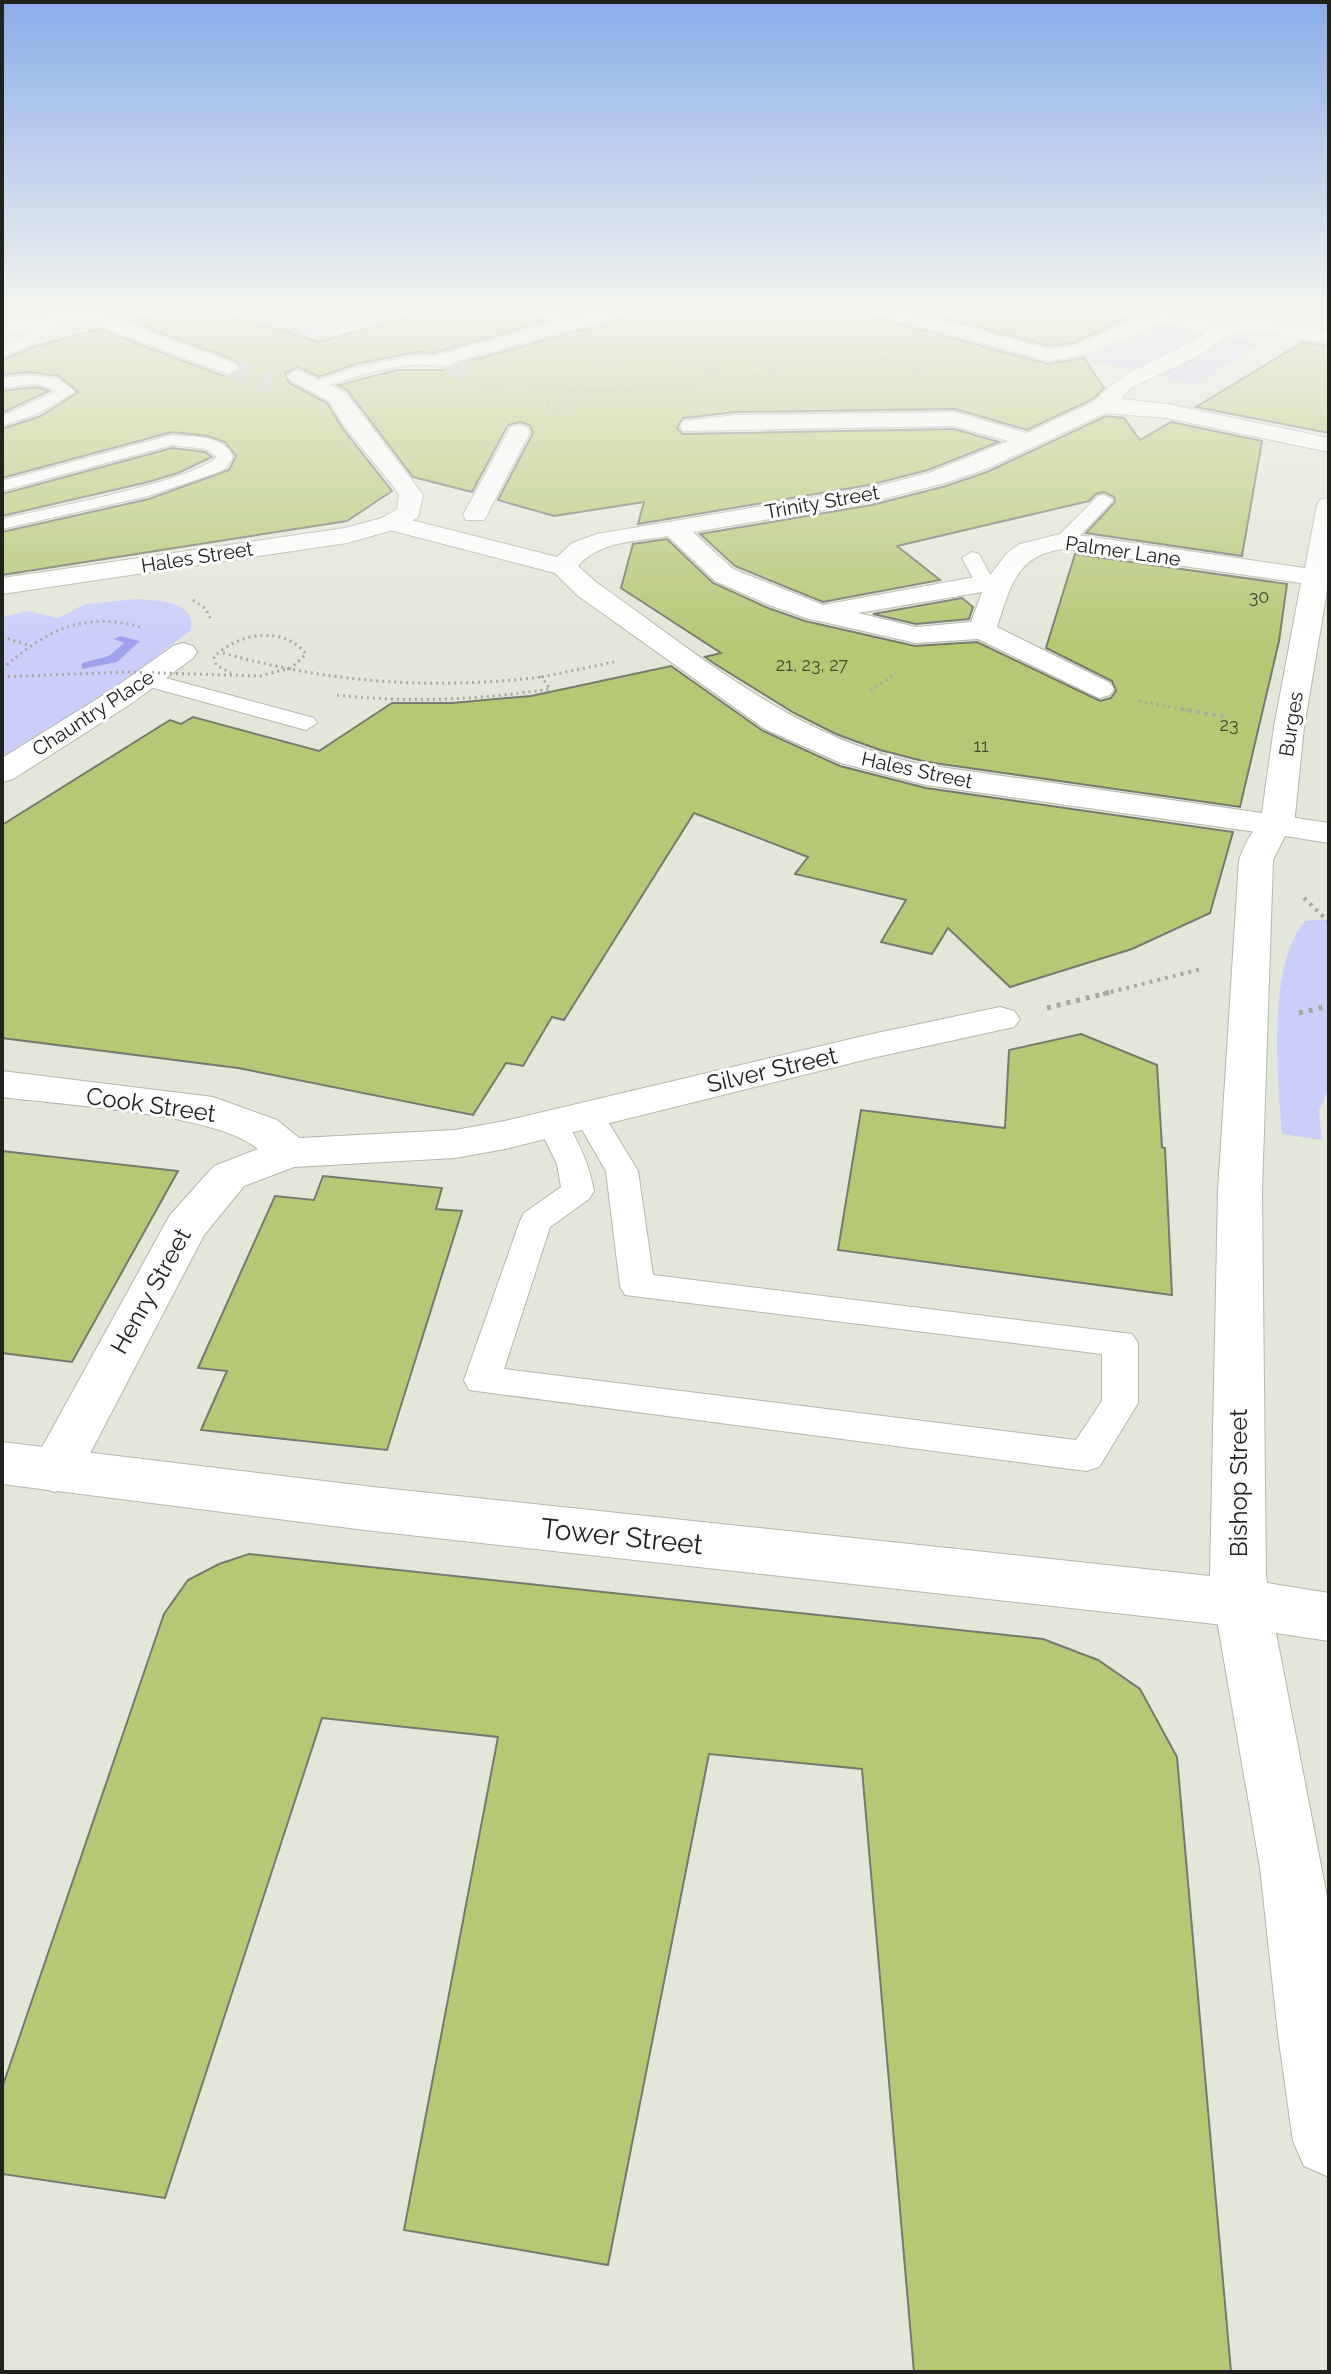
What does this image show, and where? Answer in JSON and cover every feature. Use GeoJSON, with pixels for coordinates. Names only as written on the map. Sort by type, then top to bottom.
{"type":"FeatureCollection","features":[{"type":"Feature","properties":{"kind":"street"},"geometry":{"type":"LineString","coordinates":[[348,420],[411,495],[400,518]]}},
{"type":"Feature","properties":{"kind":"street"},"geometry":{"type":"LineString","coordinates":[[691,426],[736,422],[898,420]]}},
{"type":"Feature","properties":{"kind":"street"},"geometry":{"type":"LineString","coordinates":[[958,420],[1028,440]]}},
{"type":"Feature","properties":{"kind":"street","name":"Trinity Street"},"geometry":{"type":"LineString","coordinates":[[572,559],[606,539],[871,495],[978,464],[1073,420]]}},
{"type":"Feature","properties":{"kind":"street"},"geometry":{"type":"LineString","coordinates":[[1209,420],[1329,445]]}},
{"type":"Feature","properties":{"kind":"street"},"geometry":{"type":"LineString","coordinates":[[475,515],[519,432]]}},
{"type":"Feature","properties":{"kind":"street","name":"Burges"},"geometry":{"type":"LineString","coordinates":[[1277,825],[1289,727],[1329,505]]}},
{"type":"Feature","properties":{"kind":"street","name":"Hales Street"},"geometry":{"type":"LineString","coordinates":[[2,586],[347,535],[400,518],[572,559],[573,579],[776,722],[852,756],[926,775],[1329,833]]}},
{"type":"Feature","properties":{"kind":"street"},"geometry":{"type":"LineString","coordinates":[[673,527],[724,575],[816,612],[916,635],[982,630],[1099,689]]}},
{"type":"Feature","properties":{"kind":"street","name":"Palmer Lane"},"geometry":{"type":"LineString","coordinates":[[982,630],[993,583],[1011,563],[1034,545],[1064,541],[1314,577]]}},
{"type":"Feature","properties":{"kind":"street"},"geometry":{"type":"LineString","coordinates":[[816,612],[993,583]]}},
{"type":"Feature","properties":{"kind":"street","name":"Chauntry Place"},"geometry":{"type":"LineString","coordinates":[[2,772],[177,663]]}},
{"type":"Feature","properties":{"kind":"street","name":"Bishop Street"},"geometry":{"type":"LineString","coordinates":[[1277,825],[1264,840],[1256,860],[1240,1191],[1238,1576],[1242,1603],[1311,1871],[1329,2141]]}},
{"type":"Feature","properties":{"kind":"street","name":"Silver Street"},"geometry":{"type":"LineString","coordinates":[[289,1153],[455,1144],[1000,1019]]}},
{"type":"Feature","properties":{"kind":"street","name":"Cook Street"},"geometry":{"type":"LineString","coordinates":[[2,1084],[213,1111],[262,1130],[289,1153]]}},
{"type":"Feature","properties":{"kind":"street","name":"Henry Street"},"geometry":{"type":"LineString","coordinates":[[55,1471],[186,1226],[229,1176],[289,1153]]}},
{"type":"Feature","properties":{"kind":"street","name":"Tower Street"},"geometry":{"type":"LineString","coordinates":[[2,1463],[389,1511],[1242,1603],[1329,1617]]}},
{"type":"Feature","properties":{"kind":"lane"},"geometry":{"type":"LineString","coordinates":[[2,486],[172,440],[210,444],[224,452],[225,457],[210,469],[142,492],[2,524]]}},
{"type":"Feature","properties":{"kind":"lane"},"geometry":{"type":"LineString","coordinates":[[1064,541],[1104,500]]}},
{"type":"Feature","properties":{"kind":"lane"},"geometry":{"type":"LineString","coordinates":[[972,558],[993,583]]}},
{"type":"Feature","properties":{"kind":"lane"},"geometry":{"type":"LineString","coordinates":[[177,663],[306,723]]}},
{"type":"Feature","properties":{"kind":"lane"},"geometry":{"type":"LineString","coordinates":[[570,1118],[622,1171],[637,1286],[1120,1343],[1120,1403],[1086,1456],[482,1380],[536,1221],[578,1191],[570,1118]]}},
{"type":"Feature","properties":{"kind":"path"},"geometry":{"type":"LineString","coordinates":[[2,637],[28,645],[2,669]]}},
{"type":"Feature","properties":{"kind":"path"},"geometry":{"type":"LineString","coordinates":[[177,663],[269,675],[291,668],[306,654],[300,645],[284,638],[247,638],[222,648],[214,657],[216,665],[231,673]]}},
{"type":"Feature","properties":{"kind":"path"},"geometry":{"type":"LineString","coordinates":[[2,677],[177,663],[275,668],[364,683],[453,686],[542,677],[617,661]]}},
{"type":"Feature","properties":{"kind":"path"},"geometry":{"type":"LineString","coordinates":[[329,694],[425,700],[551,691],[542,677]]}},
{"type":"Feature","properties":{"kind":"path"},"geometry":{"type":"LineString","coordinates":[[1099,689],[1157,707],[1225,717]]}},
{"type":"Feature","properties":{"kind":"path"},"geometry":{"type":"LineString","coordinates":[[1000,1019],[1252,956]]}},
{"type":"Feature","properties":{"kind":"shaded area"},"geometry":{"type":"Polygon","coordinates":[[[138,599],[165,602],[182,608],[191,620],[191,630],[102,698],[2,760],[2,617],[28,611],[58,618],[85,604],[138,599]]]}},
{"type":"Feature","properties":{"kind":"shaded area"},"geometry":{"type":"Polygon","coordinates":[[[1329,919],[1329,1087],[1319,1111],[1322,1140],[1282,1134],[1277,1023],[1285,965],[1293,941],[1305,921],[1329,919]]]}},
{"type":"Feature","properties":{"kind":"building"},"geometry":{"type":"Polygon","coordinates":[[[30,420],[337,420],[392,491],[347,521],[2,575],[2,532],[149,499],[229,470],[236,456],[225,442],[208,436],[172,432],[2,478],[2,429],[30,420]]]}},
{"type":"Feature","properties":{"kind":"building"},"geometry":{"type":"Polygon","coordinates":[[[370,420],[682,420],[677,428],[683,434],[954,429],[999,442],[928,470],[869,485],[638,524],[644,502],[554,516],[498,500],[533,433],[530,425],[520,422],[508,425],[472,492],[413,477],[370,420]]]}},
{"type":"Feature","properties":{"kind":"building"},"geometry":{"type":"Polygon","coordinates":[[[992,420],[1049,420],[1027,430],[992,420]]]}},
{"type":"Feature","properties":{"kind":"building"},"geometry":{"type":"Polygon","coordinates":[[[1098,420],[1125,420],[1140,440],[1171,422],[1262,441],[1242,556],[1086,533],[1115,502],[1114,497],[1104,492],[1096,494],[1089,501],[897,546],[940,580],[823,602],[735,566],[700,534],[872,505],[987,472],[1098,420]]]}},
{"type":"Feature","properties":{"kind":"building"},"geometry":{"type":"Polygon","coordinates":[[[1261,420],[1329,420],[1329,433],[1261,420]]]}},
{"type":"Feature","properties":{"kind":"building"},"geometry":{"type":"Polygon","coordinates":[[[172,448],[205,452],[212,457],[178,473],[148,482],[2,516],[2,494],[172,448]]]}},
{"type":"Feature","properties":{"kind":"building"},"geometry":{"type":"Polygon","coordinates":[[[667,539],[713,583],[768,608],[805,621],[915,646],[977,642],[1100,701],[1111,698],[1116,691],[1112,681],[1046,648],[1075,554],[1287,584],[1279,641],[1240,807],[927,762],[836,734],[794,713],[715,664],[705,657],[721,653],[621,588],[633,544],[667,539]]]}},
{"type":"Feature","properties":{"kind":"building"},"geometry":{"type":"Polygon","coordinates":[[[962,598],[973,607],[969,619],[916,624],[873,614],[962,598]]]}},
{"type":"Feature","properties":{"kind":"building"},"geometry":{"type":"Polygon","coordinates":[[[671,666],[763,731],[840,766],[926,788],[1233,832],[1210,913],[1132,949],[1010,987],[948,928],[932,954],[881,942],[906,900],[795,874],[808,857],[694,813],[564,1020],[552,1017],[523,1066],[506,1063],[473,1115],[238,1068],[2,1038],[2,825],[170,720],[181,724],[193,717],[319,751],[392,703],[452,703],[531,696],[671,666]]]}},
{"type":"Feature","properties":{"kind":"building"},"geometry":{"type":"Polygon","coordinates":[[[1081,1034],[1157,1065],[1162,1147],[1165,1148],[1172,1295],[838,1250],[861,1110],[1005,1128],[1009,1050],[1081,1034]]]}},
{"type":"Feature","properties":{"kind":"building"},"geometry":{"type":"Polygon","coordinates":[[[2,1151],[178,1171],[72,1362],[2,1353],[2,1151]]]}},
{"type":"Feature","properties":{"kind":"building"},"geometry":{"type":"Polygon","coordinates":[[[323,1176],[442,1188],[436,1209],[462,1211],[387,1450],[201,1430],[227,1371],[198,1368],[275,1196],[314,1200],[323,1176]]]}},
{"type":"Feature","properties":{"kind":"building"},"geometry":{"type":"Polygon","coordinates":[[[249,1554],[1043,1639],[1098,1660],[1140,1689],[1177,1757],[1231,2372],[914,2372],[862,1769],[709,1754],[608,2265],[404,2230],[498,1737],[322,1718],[165,2198],[2,2174],[2,2088],[164,1614],[188,1580],[219,1564],[249,1554]]]}},
{"type":"Feature","properties":{"kind":"waterway"},"geometry":{"type":"LineString","coordinates":[[86,666],[113,659],[134,641],[120,639]]}}]}
